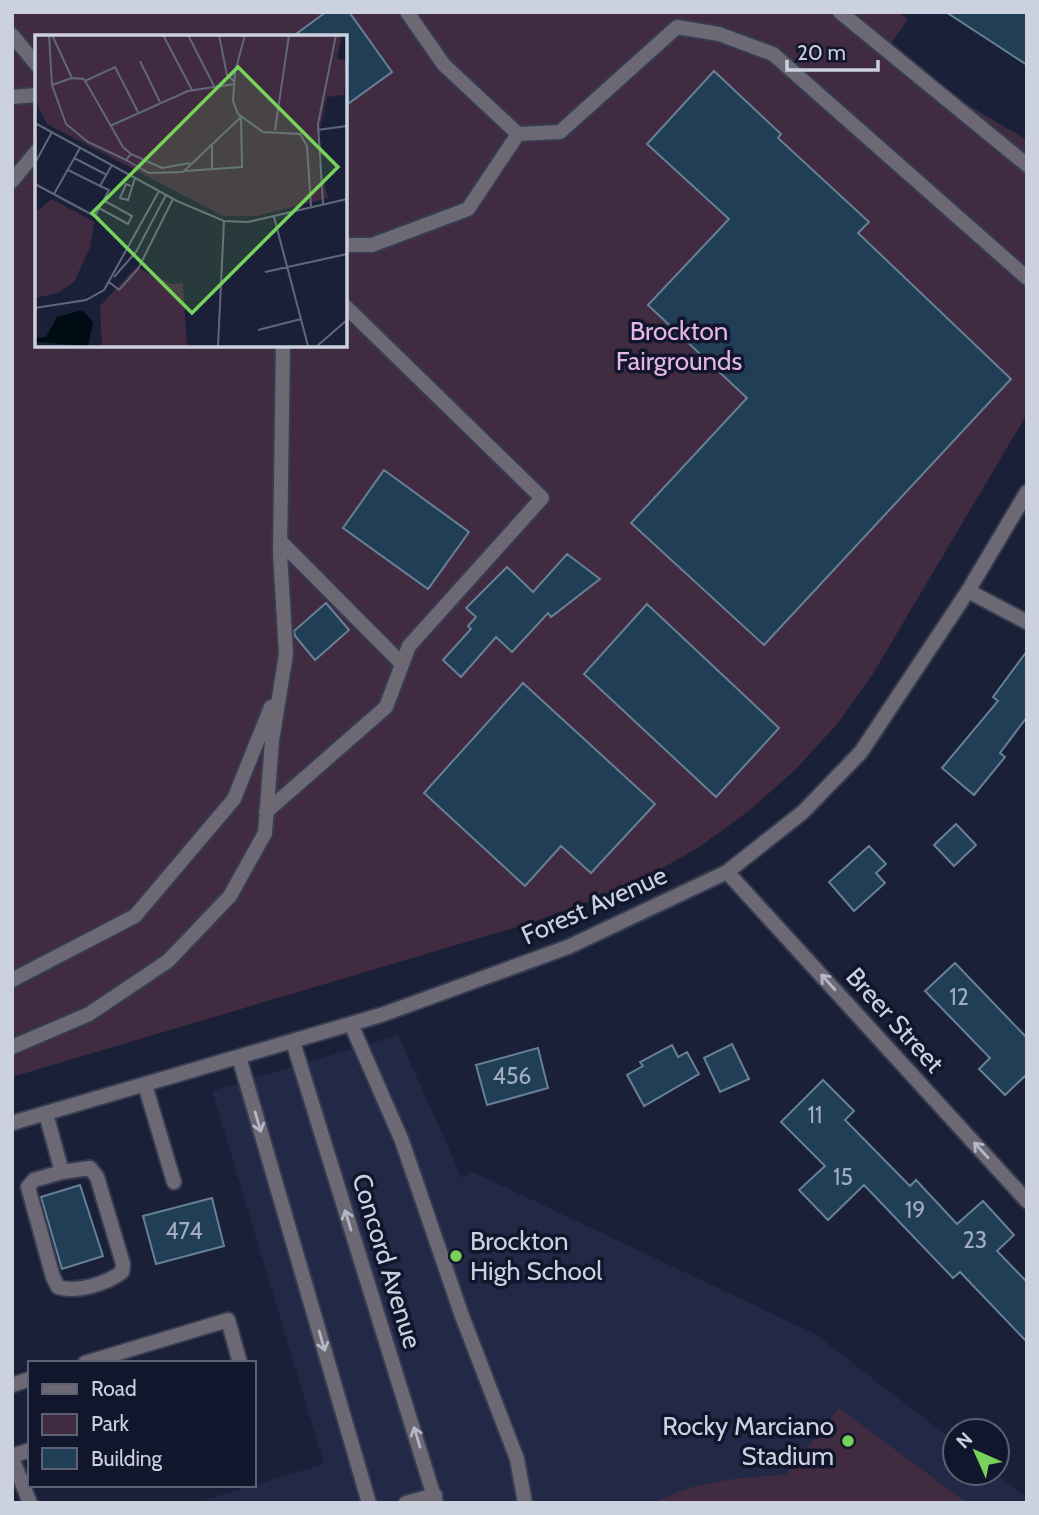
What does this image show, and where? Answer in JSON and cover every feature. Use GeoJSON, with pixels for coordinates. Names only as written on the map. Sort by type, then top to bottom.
{"type":"FeatureCollection","features":[{"type":"Feature","properties":{"kind":"street"},"geometry":{"type":"LineString","coordinates":[[407,12],[444,65],[518,134],[560,132],[677,27],[719,34],[773,54],[1027,278]]}},
{"type":"Feature","properties":{"kind":"street"},"geometry":{"type":"LineString","coordinates":[[841,12],[1027,165]]}},
{"type":"Feature","properties":{"kind":"street"},"geometry":{"type":"LineString","coordinates":[[12,35],[35,63]]}},
{"type":"Feature","properties":{"kind":"street"},"geometry":{"type":"LineString","coordinates":[[12,97],[35,95]]}},
{"type":"Feature","properties":{"kind":"street"},"geometry":{"type":"LineString","coordinates":[[346,245],[372,245],[468,209],[518,134]]}},
{"type":"Feature","properties":{"kind":"street"},"geometry":{"type":"LineString","coordinates":[[12,181],[35,153]]}},
{"type":"Feature","properties":{"kind":"street"},"geometry":{"type":"LineString","coordinates":[[267,812],[386,706],[409,646],[542,498],[346,307]]}},
{"type":"Feature","properties":{"kind":"street"},"geometry":{"type":"LineString","coordinates":[[12,1047],[89,1014],[168,961],[230,895],[265,832],[272,741],[286,654],[280,541],[283,346]]}},
{"type":"Feature","properties":{"kind":"street","name":"Forest Avenue"},"geometry":{"type":"LineString","coordinates":[[12,1123],[351,1024],[568,947],[727,872],[803,812],[861,752],[968,591],[1027,492]]}},
{"type":"Feature","properties":{"kind":"street"},"geometry":{"type":"LineString","coordinates":[[280,541],[402,664]]}},
{"type":"Feature","properties":{"kind":"street"},"geometry":{"type":"LineString","coordinates":[[968,591],[1027,622]]}},
{"type":"Feature","properties":{"kind":"street"},"geometry":{"type":"LineString","coordinates":[[12,979],[135,916],[234,799],[282,682]]}},
{"type":"Feature","properties":{"kind":"street","name":"Breer Street"},"geometry":{"type":"LineString","coordinates":[[727,872],[1027,1201]]}},
{"type":"Feature","properties":{"kind":"street"},"geometry":{"type":"LineString","coordinates":[[351,1024],[402,1142],[450,1281],[517,1459],[525,1503]]}},
{"type":"Feature","properties":{"kind":"street","name":"Concord Avenue"},"geometry":{"type":"LineString","coordinates":[[293,1042],[435,1499],[406,1503]]}},
{"type":"Feature","properties":{"kind":"street"},"geometry":{"type":"LineString","coordinates":[[239,1057],[369,1503]]}},
{"type":"Feature","properties":{"kind":"street"},"geometry":{"type":"LineString","coordinates":[[145,1085],[174,1182]]}},
{"type":"Feature","properties":{"kind":"street"},"geometry":{"type":"LineString","coordinates":[[46,1114],[62,1172]]}},
{"type":"Feature","properties":{"kind":"street"},"geometry":{"type":"LineString","coordinates":[[90,1168],[97,1177],[123,1264],[122,1272],[113,1279],[68,1291],[58,1287],[53,1277],[28,1187],[34,1181],[62,1172],[90,1168]]}},
{"type":"Feature","properties":{"kind":"street"},"geometry":{"type":"LineString","coordinates":[[92,1361],[228,1320],[239,1361]]}},
{"type":"Feature","properties":{"kind":"street"},"geometry":{"type":"LineString","coordinates":[[12,1457],[30,1503]]}},
{"type":"Feature","properties":{"kind":"shaded area","name":"Brockton High School"},"geometry":{"type":"Polygon","coordinates":[[[398,1035],[462,1178],[471,1171],[815,1334],[941,1431],[941,1487],[1011,1486],[1027,1498],[1027,1503],[194,1503],[247,1487],[256,1487],[256,1484],[324,1464],[212,1091],[398,1035]]]}},
{"type":"Feature","properties":{"kind":"green space","name":"Brockton Fairgrounds"},"geometry":{"type":"Polygon","coordinates":[[[12,12],[898,12],[908,19],[883,55],[1027,140],[1027,414],[874,672],[838,723],[796,769],[750,810],[698,848],[643,879],[527,924],[12,1077],[12,12]]]}},
{"type":"Feature","properties":{"kind":"green space","name":"Rocky Marciano Stadium"},"geometry":{"type":"Polygon","coordinates":[[[839,1408],[941,1484],[941,1487],[945,1487],[967,1503],[655,1503],[701,1485],[786,1475],[839,1408]]]}},
{"type":"Feature","properties":{"kind":"building"},"geometry":{"type":"Polygon","coordinates":[[[326,12],[349,12],[392,72],[346,105],[346,35],[295,35],[326,12]]]}},
{"type":"Feature","properties":{"kind":"building"},"geometry":{"type":"Polygon","coordinates":[[[946,12],[1027,12],[1027,65],[946,12]]]}},
{"type":"Feature","properties":{"kind":"building"},"geometry":{"type":"Polygon","coordinates":[[[714,71],[781,134],[778,138],[869,222],[858,233],[1011,379],[764,645],[631,523],[747,398],[648,305],[729,219],[647,144],[714,71]]]}},
{"type":"Feature","properties":{"kind":"building"},"geometry":{"type":"Polygon","coordinates":[[[384,470],[469,532],[428,589],[343,528],[384,470]]]}},
{"type":"Feature","properties":{"kind":"building"},"geometry":{"type":"Polygon","coordinates":[[[567,554],[600,579],[551,617],[548,613],[512,652],[496,637],[461,677],[443,660],[471,629],[468,626],[476,617],[466,608],[507,567],[533,592],[567,554]]]}},
{"type":"Feature","properties":{"kind":"building"},"geometry":{"type":"Polygon","coordinates":[[[326,603],[349,630],[315,660],[295,636],[294,631],[326,603]]]}},
{"type":"Feature","properties":{"kind":"building"},"geometry":{"type":"Polygon","coordinates":[[[647,604],[779,728],[716,797],[584,674],[647,604]]]}},
{"type":"Feature","properties":{"kind":"building"},"geometry":{"type":"Polygon","coordinates":[[[1027,651],[1027,717],[1000,753],[1005,757],[974,795],[942,768],[998,701],[993,697],[1027,651]]]}},
{"type":"Feature","properties":{"kind":"building"},"geometry":{"type":"Polygon","coordinates":[[[523,683],[655,804],[591,873],[561,846],[525,886],[424,793],[523,683]]]}},
{"type":"Feature","properties":{"kind":"building"},"geometry":{"type":"Polygon","coordinates":[[[956,824],[976,845],[954,866],[934,845],[956,824]]]}},
{"type":"Feature","properties":{"kind":"building"},"geometry":{"type":"Polygon","coordinates":[[[869,846],[886,864],[876,873],[885,883],[854,911],[829,882],[869,846]]]}},
{"type":"Feature","properties":{"kind":"building"},"geometry":{"type":"Polygon","coordinates":[[[955,963],[1027,1038],[1027,1074],[1005,1095],[979,1069],[990,1058],[925,991],[955,963]]]}},
{"type":"Feature","properties":{"kind":"building"},"geometry":{"type":"Polygon","coordinates":[[[732,1044],[749,1079],[720,1092],[704,1058],[732,1044]]]}},
{"type":"Feature","properties":{"kind":"building"},"geometry":{"type":"Polygon","coordinates":[[[672,1045],[678,1057],[687,1052],[699,1074],[644,1106],[627,1075],[643,1066],[640,1062],[672,1045]]]}},
{"type":"Feature","properties":{"kind":"building"},"geometry":{"type":"Polygon","coordinates":[[[538,1048],[548,1088],[487,1105],[476,1065],[538,1048]]]}},
{"type":"Feature","properties":{"kind":"building"},"geometry":{"type":"Polygon","coordinates":[[[823,1080],[854,1111],[845,1120],[910,1186],[916,1180],[957,1224],[983,1201],[1014,1235],[997,1251],[1027,1282],[1027,1342],[960,1272],[953,1278],[864,1185],[828,1220],[799,1190],[825,1166],[781,1122],[823,1080]]]}},
{"type":"Feature","properties":{"kind":"building"},"geometry":{"type":"Polygon","coordinates":[[[80,1185],[103,1256],[62,1269],[41,1197],[80,1185]]]}},
{"type":"Feature","properties":{"kind":"building"},"geometry":{"type":"Polygon","coordinates":[[[212,1198],[224,1246],[156,1264],[143,1216],[212,1198]]]}},
{"type":"Feature","properties":{"kind":"place","name":"Brockton High School"},"geometry":{"type":"Point","coordinates":[456,1256]}},
{"type":"Feature","properties":{"kind":"place","name":"Rocky Marciano Stadium"},"geometry":{"type":"Point","coordinates":[848,1441]}}]}
